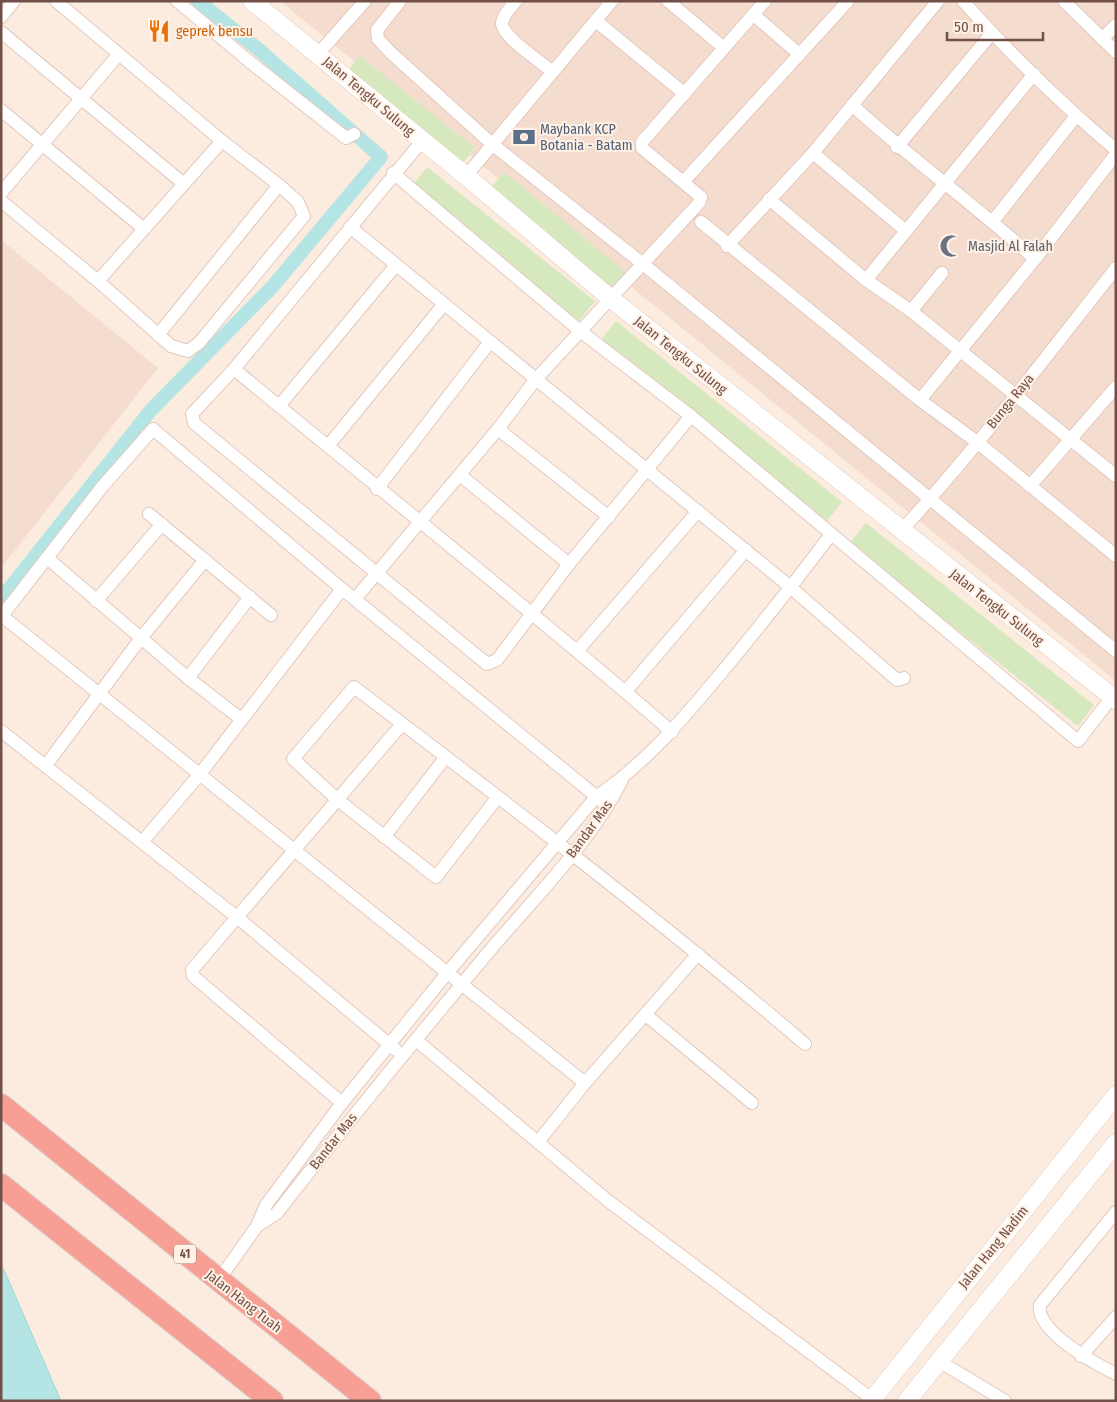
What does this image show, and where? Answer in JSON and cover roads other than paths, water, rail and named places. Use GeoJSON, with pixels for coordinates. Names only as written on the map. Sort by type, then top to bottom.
{"type":"FeatureCollection","features":[{"type":"Feature","properties":{"kind":"highway","name":"Jalan Hang Tuah"},"geometry":{"type":"LineString","coordinates":[[1,1105],[218,1281],[370,1401]]}},
{"type":"Feature","properties":{"kind":"highway"},"geometry":{"type":"LineString","coordinates":[[1,1185],[272,1401]]}},
{"type":"Feature","properties":{"kind":"street"},"geometry":{"type":"LineString","coordinates":[[1,16],[14,1]]}},
{"type":"Feature","properties":{"kind":"street"},"geometry":{"type":"LineString","coordinates":[[1,201],[98,281],[170,346],[188,351],[194,348],[304,216],[298,202],[279,185],[222,141],[120,54],[71,6],[56,1]]}},
{"type":"Feature","properties":{"kind":"street"},"geometry":{"type":"LineString","coordinates":[[177,1],[346,138],[354,134]]}},
{"type":"Feature","properties":{"kind":"street","name":"Jalan Tengku Sulung"},"geometry":{"type":"LineString","coordinates":[[252,1],[466,176],[610,298],[1114,699]]}},
{"type":"Feature","properties":{"kind":"street"},"geometry":{"type":"LineString","coordinates":[[318,54],[365,1]]}},
{"type":"Feature","properties":{"kind":"street"},"geometry":{"type":"LineString","coordinates":[[400,1],[376,30],[378,39],[390,52],[492,144],[643,264],[1116,651]]}},
{"type":"Feature","properties":{"kind":"street"},"geometry":{"type":"LineString","coordinates":[[516,1],[503,20],[503,29],[512,39],[553,72]]}},
{"type":"Feature","properties":{"kind":"street"},"geometry":{"type":"LineString","coordinates":[[466,176],[612,1]]}},
{"type":"Feature","properties":{"kind":"street"},"geometry":{"type":"LineString","coordinates":[[668,1],[724,48]]}},
{"type":"Feature","properties":{"kind":"street"},"geometry":{"type":"LineString","coordinates":[[684,181],[848,1]]}},
{"type":"Feature","properties":{"kind":"street"},"geometry":{"type":"LineString","coordinates":[[727,246],[813,153],[938,1]]}},
{"type":"Feature","properties":{"kind":"street"},"geometry":{"type":"LineString","coordinates":[[963,1],[992,34],[1076,116],[1116,150]]}},
{"type":"Feature","properties":{"kind":"street"},"geometry":{"type":"LineString","coordinates":[[1064,1],[1116,52]]}},
{"type":"Feature","properties":{"kind":"street"},"geometry":{"type":"LineString","coordinates":[[355,599],[498,429],[536,379],[699,203],[701,197],[642,148],[642,140],[685,94],[754,15],[763,2]]}},
{"type":"Feature","properties":{"kind":"street"},"geometry":{"type":"LineString","coordinates":[[754,15],[799,54]]}},
{"type":"Feature","properties":{"kind":"street"},"geometry":{"type":"LineString","coordinates":[[596,21],[685,94]]}},
{"type":"Feature","properties":{"kind":"street"},"geometry":{"type":"LineString","coordinates":[[1102,39],[1116,25]]}},
{"type":"Feature","properties":{"kind":"street"},"geometry":{"type":"LineString","coordinates":[[1,32],[184,184]]}},
{"type":"Feature","properties":{"kind":"street"},"geometry":{"type":"LineString","coordinates":[[897,147],[992,34]]}},
{"type":"Feature","properties":{"kind":"street"},"geometry":{"type":"LineString","coordinates":[[1,193],[120,54]]}},
{"type":"Feature","properties":{"kind":"street"},"geometry":{"type":"LineString","coordinates":[[866,280],[1034,74]]}},
{"type":"Feature","properties":{"kind":"street"},"geometry":{"type":"LineString","coordinates":[[852,105],[897,147],[993,221],[1035,259]]}},
{"type":"Feature","properties":{"kind":"street"},"geometry":{"type":"LineString","coordinates":[[1,110],[144,228]]}},
{"type":"Feature","properties":{"kind":"street"},"geometry":{"type":"LineString","coordinates":[[993,221],[1076,116]]}},
{"type":"Feature","properties":{"kind":"street"},"geometry":{"type":"LineString","coordinates":[[422,140],[234,369],[192,414],[194,422],[487,664],[497,660],[569,564],[648,471],[691,416]]}},
{"type":"Feature","properties":{"kind":"street"},"geometry":{"type":"LineString","coordinates":[[98,281],[222,141]]}},
{"type":"Feature","properties":{"kind":"street"},"geometry":{"type":"LineString","coordinates":[[813,153],[906,231]]}},
{"type":"Feature","properties":{"kind":"street"},"geometry":{"type":"LineString","coordinates":[[920,400],[961,352],[1116,154]]}},
{"type":"Feature","properties":{"kind":"street"},"geometry":{"type":"LineString","coordinates":[[393,173],[580,331],[691,416],[1078,741],[1114,699]]}},
{"type":"Feature","properties":{"kind":"street"},"geometry":{"type":"LineString","coordinates":[[158,335],[279,185]]}},
{"type":"Feature","properties":{"kind":"street"},"geometry":{"type":"LineString","coordinates":[[769,199],[866,280],[911,311],[1116,476]]}},
{"type":"Feature","properties":{"kind":"street"},"geometry":{"type":"LineString","coordinates":[[701,222],[727,246],[920,400],[977,442],[1116,556]]}},
{"type":"Feature","properties":{"kind":"street"},"geometry":{"type":"LineString","coordinates":[[350,227],[792,588],[897,680],[904,678]]}},
{"type":"Feature","properties":{"kind":"street"},"geometry":{"type":"LineString","coordinates":[[279,406],[396,265]]}},
{"type":"Feature","properties":{"kind":"street","name":"Bunga Raya"},"geometry":{"type":"LineString","coordinates":[[901,531],[930,499],[1015,396],[1116,268]]}},
{"type":"Feature","properties":{"kind":"street"},"geometry":{"type":"LineString","coordinates":[[911,311],[942,273]]}},
{"type":"Feature","properties":{"kind":"street"},"geometry":{"type":"LineString","coordinates":[[328,446],[444,304]]}},
{"type":"Feature","properties":{"kind":"street"},"geometry":{"type":"LineString","coordinates":[[378,488],[490,342]]}},
{"type":"Feature","properties":{"kind":"street"},"geometry":{"type":"LineString","coordinates":[[234,369],[419,522],[534,613],[672,732]]}},
{"type":"Feature","properties":{"kind":"street"},"geometry":{"type":"LineString","coordinates":[[1030,486],[1070,438],[1114,393]]}},
{"type":"Feature","properties":{"kind":"street"},"geometry":{"type":"LineString","coordinates":[[585,1082],[2,616],[102,487],[153,429],[342,589],[608,806]]}},
{"type":"Feature","properties":{"kind":"street"},"geometry":{"type":"LineString","coordinates":[[498,429],[609,517]]}},
{"type":"Feature","properties":{"kind":"street"},"geometry":{"type":"LineString","coordinates":[[460,475],[569,564]]}},
{"type":"Feature","properties":{"kind":"street"},"geometry":{"type":"LineString","coordinates":[[578,650],[698,511]]}},
{"type":"Feature","properties":{"kind":"street"},"geometry":{"type":"LineString","coordinates":[[148,514],[271,615]]}},
{"type":"Feature","properties":{"kind":"street"},"geometry":{"type":"LineString","coordinates":[[96,601],[162,524]]}},
{"type":"Feature","properties":{"kind":"street"},"geometry":{"type":"LineString","coordinates":[[622,780],[672,732],[792,588],[831,534]]}},
{"type":"Feature","properties":{"kind":"street"},"geometry":{"type":"LineString","coordinates":[[626,691],[746,550]]}},
{"type":"Feature","properties":{"kind":"street"},"geometry":{"type":"LineString","coordinates":[[47,558],[188,678],[240,719]]}},
{"type":"Feature","properties":{"kind":"street"},"geometry":{"type":"LineString","coordinates":[[46,765],[141,638],[205,560]]}},
{"type":"Feature","properties":{"kind":"street"},"geometry":{"type":"LineString","coordinates":[[142,842],[200,774],[240,719],[342,589]]}},
{"type":"Feature","properties":{"kind":"street"},"geometry":{"type":"LineString","coordinates":[[188,678],[250,597]]}},
{"type":"Feature","properties":{"kind":"street"},"geometry":{"type":"LineString","coordinates":[[497,798],[436,877],[338,800],[293,760],[346,694],[354,688],[497,798],[573,853],[805,1044]]}},
{"type":"Feature","properties":{"kind":"street"},"geometry":{"type":"LineString","coordinates":[[342,1103],[194,976],[192,970],[402,724]]}},
{"type":"Feature","properties":{"kind":"street"},"geometry":{"type":"LineString","coordinates":[[1,731],[238,918],[403,1056]]}},
{"type":"Feature","properties":{"kind":"street"},"geometry":{"type":"LineString","coordinates":[[384,836],[445,758]]}},
{"type":"Feature","properties":{"kind":"street","name":"Bandar Mas"},"geometry":{"type":"LineString","coordinates":[[218,1281],[258,1226],[266,1205],[342,1103],[448,972],[596,797],[622,780]]}},
{"type":"Feature","properties":{"kind":"street","name":"Bandar Mas"},"geometry":{"type":"LineString","coordinates":[[258,1226],[277,1213],[367,1098],[573,853],[608,806],[622,780]]}},
{"type":"Feature","properties":{"kind":"street"},"geometry":{"type":"LineString","coordinates":[[538,1142],[585,1082],[698,954]]}},
{"type":"Feature","properties":{"kind":"street"},"geometry":{"type":"LineString","coordinates":[[646,1015],[752,1103]]}},
{"type":"Feature","properties":{"kind":"street"},"geometry":{"type":"LineString","coordinates":[[416,1040],[607,1200],[872,1400]]}},
{"type":"Feature","properties":{"kind":"street","name":"Jalan Hang Nadim"},"geometry":{"type":"LineString","coordinates":[[872,1400],[1116,1095]]}},
{"type":"Feature","properties":{"kind":"street"},"geometry":{"type":"LineString","coordinates":[[907,1401],[1116,1143]]}},
{"type":"Feature","properties":{"kind":"street"},"geometry":{"type":"LineString","coordinates":[[1116,1212],[1040,1305],[1042,1319],[1081,1356],[1116,1374]]}},
{"type":"Feature","properties":{"kind":"street"},"geometry":{"type":"LineString","coordinates":[[951,1299],[959,1298],[970,1304],[974,1314],[972,1320]]}},
{"type":"Feature","properties":{"kind":"street"},"geometry":{"type":"LineString","coordinates":[[1081,1356],[1116,1317]]}},
{"type":"Feature","properties":{"kind":"street"},"geometry":{"type":"LineString","coordinates":[[939,1361],[1005,1401]]}},
{"type":"Feature","properties":{"kind":"water"},"geometry":{"type":"Polygon","coordinates":[[[1,1266],[4,1270],[61,1401],[1,1401],[1,1266]]]}},
{"type":"Feature","properties":{"kind":"waterway"},"geometry":{"type":"LineString","coordinates":[[1,599],[151,410],[273,286],[381,157],[258,49],[198,1]]}},
{"type":"Feature","properties":{"kind":"place","name":"geprek bensu"},"geometry":{"type":"Point","coordinates":[159,31]}},
{"type":"Feature","properties":{"kind":"place","name":"Maybank KCP Botania - Batam"},"geometry":{"type":"Point","coordinates":[524,137]}},
{"type":"Feature","properties":{"kind":"place","name":"Masjid Al Falah"},"geometry":{"type":"Point","coordinates":[951,246]}}]}
